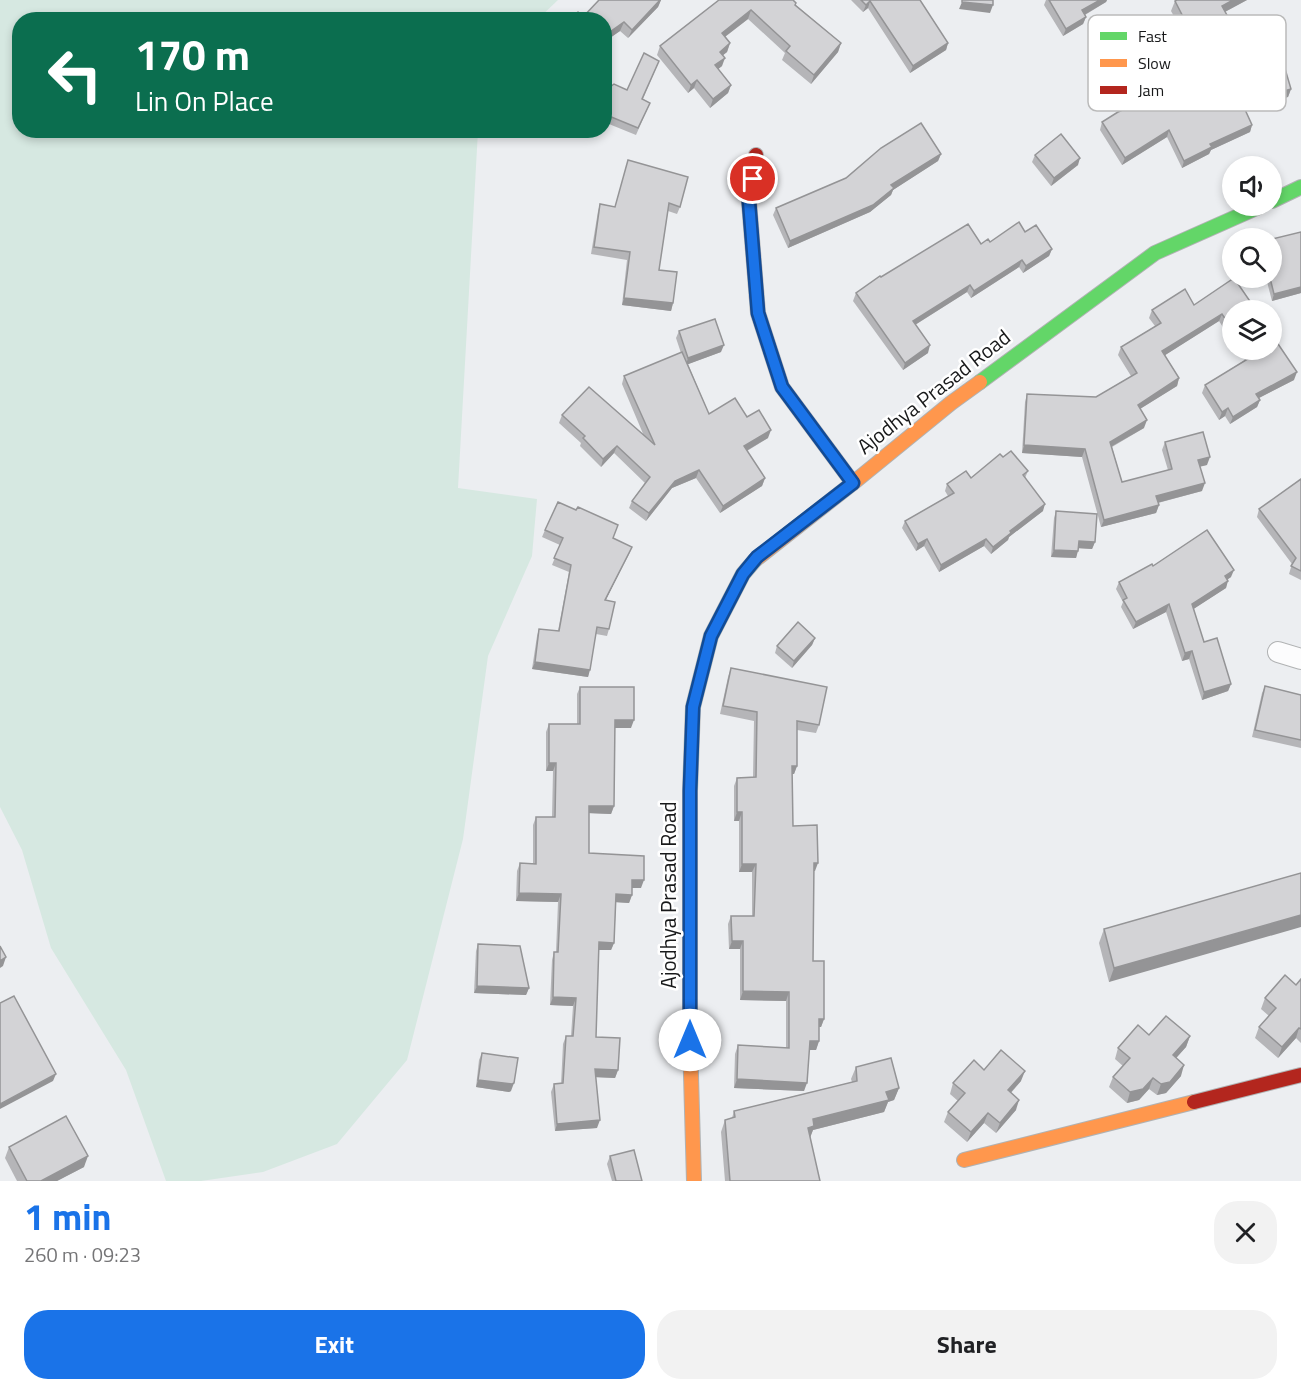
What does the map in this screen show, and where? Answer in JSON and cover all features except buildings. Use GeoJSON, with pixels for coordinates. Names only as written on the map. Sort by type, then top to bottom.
{"type":"FeatureCollection","features":[{"type":"Feature","properties":{"kind":"street"},"geometry":{"type":"LineString","coordinates":[[756,155],[749,202],[758,313],[782,387],[853,483]]}},
{"type":"Feature","properties":{"kind":"street"},"geometry":{"type":"LineString","coordinates":[[1282,197],[1301,188]]}},
{"type":"Feature","properties":{"kind":"street","name":"Ajodhya Prasad Road"},"geometry":{"type":"LineString","coordinates":[[694,1181],[690,1040],[690,791],[693,707],[711,636],[743,574],[757,557],[951,403],[1155,253],[1238,216]]}},
{"type":"Feature","properties":{"kind":"street"},"geometry":{"type":"LineString","coordinates":[[1278,652],[1301,659]]}},
{"type":"Feature","properties":{"kind":"street"},"geometry":{"type":"LineString","coordinates":[[964,1160],[1301,1075]]}},
{"type":"Feature","properties":{"kind":"shaded area"},"geometry":{"type":"Polygon","coordinates":[[[0,0],[558,0],[545,12],[12,12],[12,138],[478,138],[458,488],[537,499],[532,556],[488,656],[463,839],[407,1060],[337,1144],[263,1172],[201,1181],[166,1181],[126,1070],[51,948],[22,850],[0,807],[0,0]]]}},
{"type":"Feature","properties":{"kind":"traffic: fast"},"geometry":{"type":"LineString","coordinates":[[1282,196],[1301,187]]}},
{"type":"Feature","properties":{"kind":"traffic: fast"},"geometry":{"type":"LineString","coordinates":[[980,382],[1155,253],[1238,216]]}},
{"type":"Feature","properties":{"kind":"traffic: fast"},"geometry":{"type":"LineString","coordinates":[[690,873],[693,707],[711,636],[743,574],[755,560]]}},
{"type":"Feature","properties":{"kind":"traffic: slow"},"geometry":{"type":"LineString","coordinates":[[755,560],[980,382]]}},
{"type":"Feature","properties":{"kind":"traffic: slow"},"geometry":{"type":"LineString","coordinates":[[690,873],[690,1040],[694,1181]]}},
{"type":"Feature","properties":{"kind":"traffic: slow"},"geometry":{"type":"LineString","coordinates":[[964,1160],[1194,1102]]}},
{"type":"Feature","properties":{"kind":"traffic: jam"},"geometry":{"type":"LineString","coordinates":[[756,155],[749,202],[758,313],[782,387],[853,483]]}},
{"type":"Feature","properties":{"kind":"traffic: jam"},"geometry":{"type":"LineString","coordinates":[[1194,1102],[1301,1075]]}},
{"type":"Feature","properties":{"kind":"route"},"geometry":{"type":"LineString","coordinates":[[690,1040],[690,791],[693,707],[711,636],[743,574],[757,557],[853,483],[782,387],[758,313],[749,202],[753,179]]}}]}
